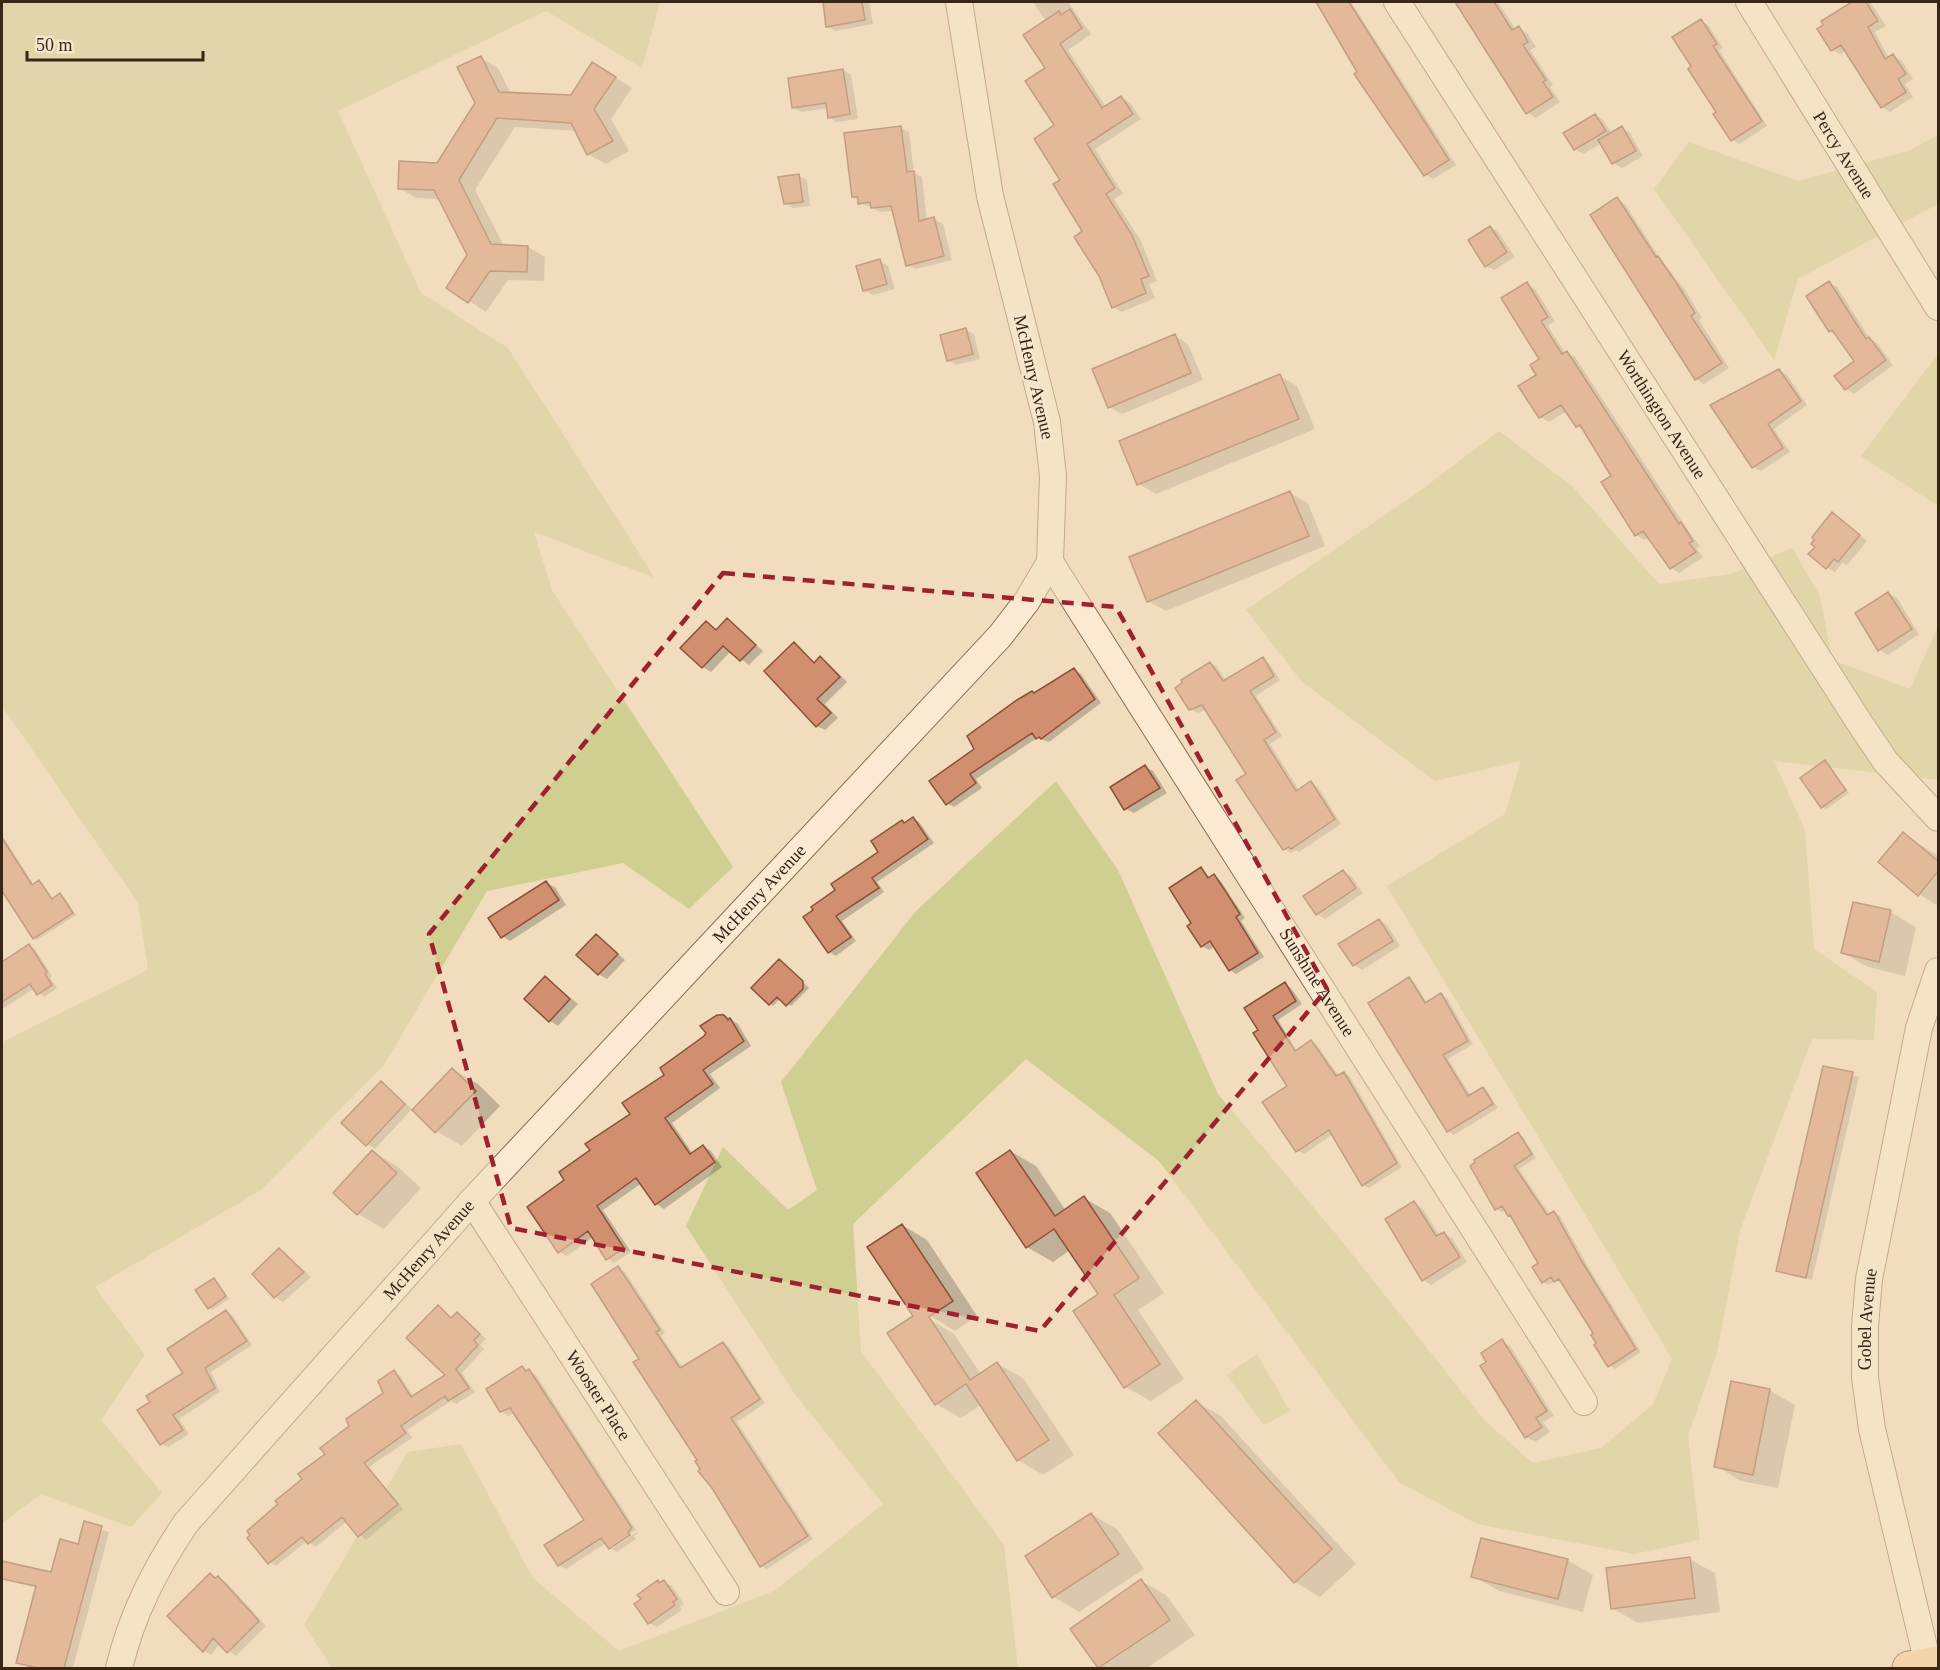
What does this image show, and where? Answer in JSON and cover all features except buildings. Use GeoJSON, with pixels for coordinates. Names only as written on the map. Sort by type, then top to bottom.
{"type":"FeatureCollection","features":[{"type":"Feature","properties":{"kind":"street","name":"McHenry Avenue"},"geometry":{"type":"LineString","coordinates":[[118,1668],[141,1598],[161,1559],[186,1523],[472,1201],[1000,636],[1027,600],[1050,562],[1053,476],[1047,422],[990,196],[959,2]]}},
{"type":"Feature","properties":{"kind":"street","name":"Worthington Avenue"},"geometry":{"type":"LineString","coordinates":[[1398,2],[1868,734],[1908,787],[1938,818]]}},
{"type":"Feature","properties":{"kind":"street","name":"Percy Avenue"},"geometry":{"type":"LineString","coordinates":[[1749,2],[1938,307]]}},
{"type":"Feature","properties":{"kind":"street","name":"Sunshine Avenue"},"geometry":{"type":"LineString","coordinates":[[1050,562],[1584,1402]]}},
{"type":"Feature","properties":{"kind":"street","name":"Gobel Avenue"},"geometry":{"type":"LineString","coordinates":[[1926,1666],[1872,1429],[1865,1377],[1865,1326],[1869,1279],[1919,1028],[1938,971]]}},
{"type":"Feature","properties":{"kind":"street","name":"Wooster Place"},"geometry":{"type":"LineString","coordinates":[[472,1201],[726,1592]]}},
{"type":"Feature","properties":{"kind":"highlighted area"},"geometry":{"type":"Polygon","coordinates":[[[723,573],[1116,607],[1327,989],[1040,1331],[511,1228],[429,934],[723,573]]]}},
{"type":"Feature","properties":{"kind":"green space"},"geometry":{"type":"Polygon","coordinates":[[[2,2],[660,2],[642,68],[546,11],[338,111],[421,293],[508,348],[655,578],[534,532],[552,590],[733,867],[689,909],[623,863],[487,891],[384,1065],[261,1190],[95,1287],[145,1355],[101,1420],[162,1493],[131,1527],[41,1494],[2,1523],[2,1042],[148,970],[138,903],[2,706],[2,2]]]}},
{"type":"Feature","properties":{"kind":"green space"},"geometry":{"type":"Polygon","coordinates":[[[1938,135],[1938,204],[1798,279],[1774,360],[1654,189],[1689,142],[1798,181],[1908,151],[1938,135]]]}},
{"type":"Feature","properties":{"kind":"green space"},"geometry":{"type":"Polygon","coordinates":[[[1938,354],[1938,506],[1861,456],[1938,354]]]}},
{"type":"Feature","properties":{"kind":"green space"},"geometry":{"type":"Polygon","coordinates":[[[1499,431],[1572,486],[1659,584],[1731,574],[1792,548],[1820,596],[1832,660],[1910,689],[1938,626],[1938,780],[1774,761],[1805,830],[1814,949],[1877,992],[1874,1040],[1812,1039],[1740,1231],[1717,1353],[1688,1436],[1700,1540],[1634,1554],[1477,1524],[1399,1482],[1159,1161],[1026,1059],[853,1224],[861,1351],[1004,1545],[1018,1668],[332,1668],[304,1625],[408,1452],[461,1444],[533,1578],[619,1651],[774,1591],[883,1504],[794,1393],[686,1226],[723,1147],[788,1210],[817,1190],[781,1082],[916,911],[1056,781],[1118,870],[1218,1094],[1341,1240],[1485,1421],[1533,1463],[1601,1448],[1653,1404],[1672,1359],[1387,886],[1505,814],[1521,761],[1435,781],[1302,682],[1246,610],[1417,493],[1499,431]]]}},
{"type":"Feature","properties":{"kind":"green space"},"geometry":{"type":"Polygon","coordinates":[[[1257,1354],[1290,1411],[1264,1425],[1227,1375],[1257,1354]]]}}]}
